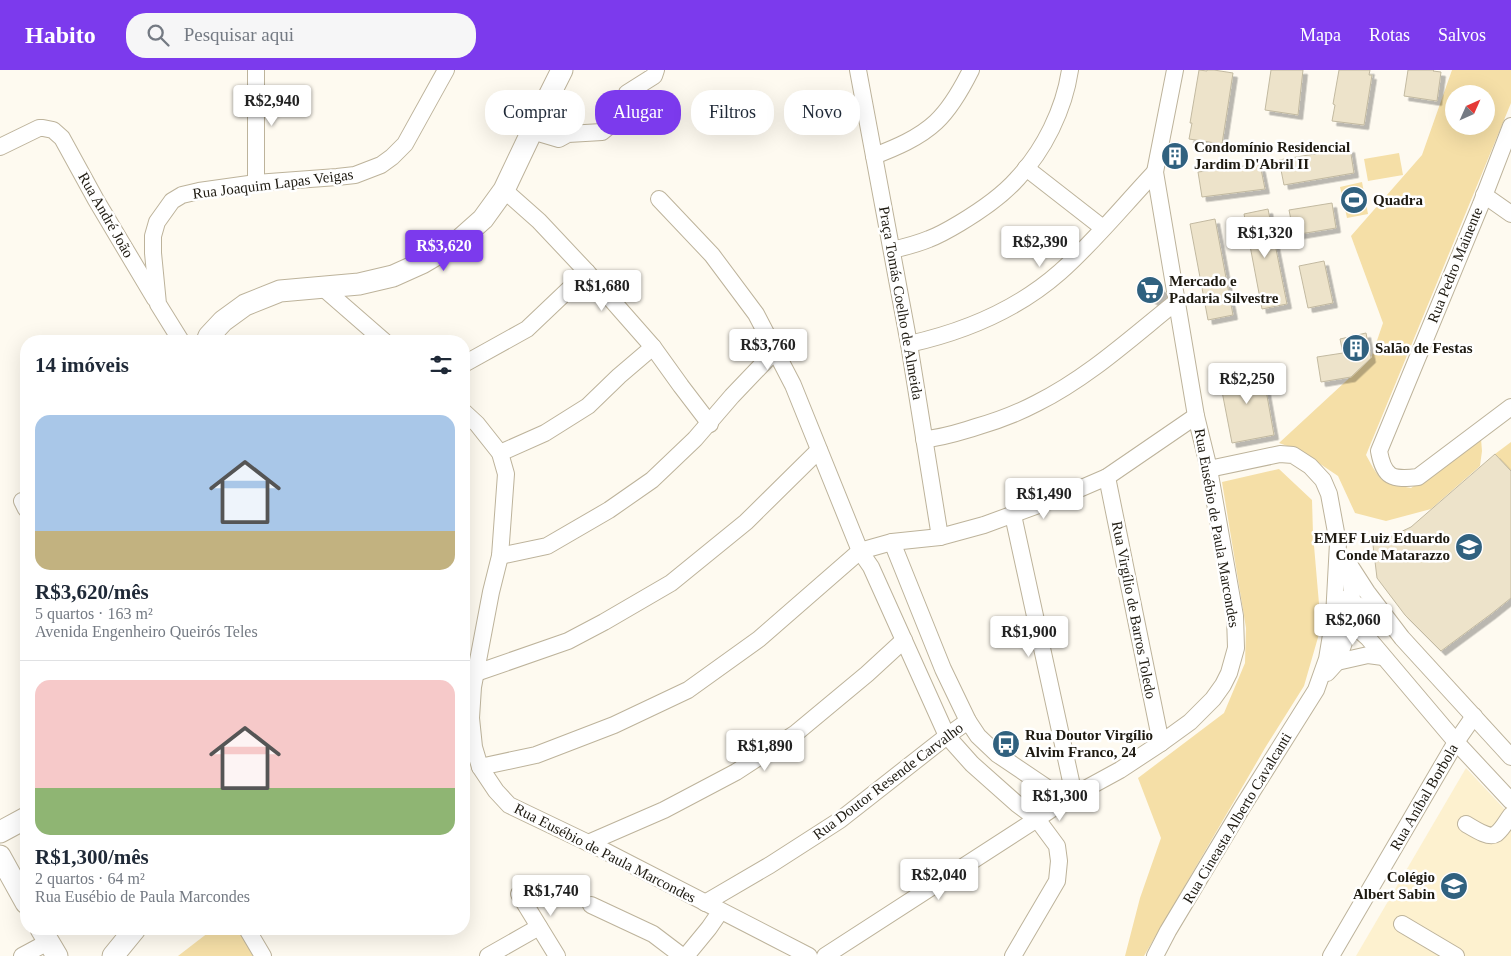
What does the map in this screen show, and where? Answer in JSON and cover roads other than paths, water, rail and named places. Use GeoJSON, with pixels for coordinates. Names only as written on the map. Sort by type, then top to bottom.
{"type":"FeatureCollection","features":[{"type":"Feature","properties":{"kind":"main road"},"geometry":{"type":"LineString","coordinates":[[552,90],[562,70]]}},
{"type":"Feature","properties":{"kind":"main road"},"geometry":{"type":"LineString","coordinates":[[210,335],[223,320],[245,304],[280,291],[359,284],[393,276],[422,263],[456,244],[482,219],[504,190],[530,135]]}},
{"type":"Feature","properties":{"kind":"main road"},"geometry":{"type":"LineString","coordinates":[[0,832],[20,821]]}},
{"type":"Feature","properties":{"kind":"main road"},"geometry":{"type":"LineString","coordinates":[[0,856],[20,891]]}},
{"type":"Feature","properties":{"kind":"main road"},"geometry":{"type":"LineString","coordinates":[[113,956],[130,935]]}},
{"type":"Feature","properties":{"kind":"street"},"geometry":{"type":"LineString","coordinates":[[256,70],[256,184]]}},
{"type":"Feature","properties":{"kind":"street"},"geometry":{"type":"LineString","coordinates":[[585,133],[602,132],[619,118],[627,93],[654,76],[656,70]]}},
{"type":"Feature","properties":{"kind":"street","name":"Praça Tomás Coelho de Almeida"},"geometry":{"type":"LineString","coordinates":[[858,70],[909,344],[940,537]]}},
{"type":"Feature","properties":{"kind":"street"},"geometry":{"type":"LineString","coordinates":[[874,156],[912,138],[936,122],[972,70]]}},
{"type":"Feature","properties":{"kind":"street"},"geometry":{"type":"LineString","coordinates":[[892,250],[930,239],[977,212],[1016,180],[1051,130],[1066,88],[1070,70]]}},
{"type":"Feature","properties":{"kind":"street","name":"Rua Eusébio de Paula Marcondes"},"geometry":{"type":"LineString","coordinates":[[825,956],[1070,797],[1120,770],[1161,744],[1190,722],[1213,699],[1229,672],[1236,648],[1236,616],[1209,469],[1196,416],[1155,172],[1175,70]]}},
{"type":"Feature","properties":{"kind":"street","name":"Rua Joaquim Lapas Veigas"},"geometry":{"type":"LineString","coordinates":[[177,335],[158,304],[153,253],[153,236],[157,222],[163,211],[172,201],[182,195],[199,191],[337,177],[355,174],[381,165],[405,144],[448,71]]}},
{"type":"Feature","properties":{"kind":"street","name":"Rua Pedro Mainente"},"geometry":{"type":"LineString","coordinates":[[1511,126],[1379,451],[1382,464],[1388,474],[1401,479],[1418,477],[1511,407]]}},
{"type":"Feature","properties":{"kind":"street","name":"Rua André João"},"geometry":{"type":"LineString","coordinates":[[0,147],[38,128],[50,129],[62,138],[96,200],[158,304]]}},
{"type":"Feature","properties":{"kind":"street"},"geometry":{"type":"LineString","coordinates":[[546,135],[559,139],[566,135]]}},
{"type":"Feature","properties":{"kind":"street"},"geometry":{"type":"LineString","coordinates":[[1026,168],[1103,228]]}},
{"type":"Feature","properties":{"kind":"street"},"geometry":{"type":"LineString","coordinates":[[909,344],[963,328],[992,316],[1037,290],[1060,272],[1097,236],[1155,172]]}},
{"type":"Feature","properties":{"kind":"street"},"geometry":{"type":"LineString","coordinates":[[504,190],[538,221],[587,272],[653,347],[710,424]]}},
{"type":"Feature","properties":{"kind":"street"},"geometry":{"type":"LineString","coordinates":[[1484,195],[1511,214]]}},
{"type":"Feature","properties":{"kind":"street"},"geometry":{"type":"LineString","coordinates":[[659,199],[712,255],[756,314],[793,385],[860,551],[870,567],[947,736],[972,764],[1037,820],[1057,846],[1059,861],[1057,881],[1013,956]]}},
{"type":"Feature","properties":{"kind":"street"},"geometry":{"type":"LineString","coordinates":[[470,361],[527,329],[587,272]]}},
{"type":"Feature","properties":{"kind":"street"},"geometry":{"type":"LineString","coordinates":[[322,287],[377,335]]}},
{"type":"Feature","properties":{"kind":"street"},"geometry":{"type":"LineString","coordinates":[[924,439],[940,438],[985,424],[1038,403],[1061,390],[1110,356],[1176,302]]}},
{"type":"Feature","properties":{"kind":"street"},"geometry":{"type":"LineString","coordinates":[[500,453],[545,433],[588,406],[653,347]]}},
{"type":"Feature","properties":{"kind":"street"},"geometry":{"type":"LineString","coordinates":[[500,556],[547,546],[609,510],[652,480],[710,424],[732,396],[775,350]]}},
{"type":"Feature","properties":{"kind":"street"},"geometry":{"type":"LineString","coordinates":[[480,767],[536,755],[614,726],[688,690],[759,639],[860,551],[892,542],[940,537],[1013,515],[1107,477],[1196,416]]}},
{"type":"Feature","properties":{"kind":"street","name":"Rua Eusébio de Paula Marcondes"},"geometry":{"type":"LineString","coordinates":[[470,418],[500,453],[506,474],[500,556],[491,592],[473,687],[471,718],[474,748],[480,767],[496,791],[509,805],[810,956]]}},
{"type":"Feature","properties":{"kind":"street"},"geometry":{"type":"LineString","coordinates":[[476,673],[568,641],[671,583],[746,522],[819,450]]}},
{"type":"Feature","properties":{"kind":"street","name":"Rua Cineasta Alberto Cavalcanti"},"geometry":{"type":"LineString","coordinates":[[1209,469],[1280,454],[1293,455],[1302,460],[1323,480],[1327,487],[1338,544],[1344,599],[1351,623],[1337,662],[1320,680]]}},
{"type":"Feature","properties":{"kind":"street","name":"Rua Virgílio de Barros Toledo"},"geometry":{"type":"LineString","coordinates":[[1107,477],[1161,744]]}},
{"type":"Feature","properties":{"kind":"street"},"geometry":{"type":"LineString","coordinates":[[1013,515],[1070,797]]}},
{"type":"Feature","properties":{"kind":"street"},"geometry":{"type":"LineString","coordinates":[[892,542],[943,669],[968,721],[978,736],[997,754],[1070,797]]}},
{"type":"Feature","properties":{"kind":"street","name":"Rua Cineasta Alberto Cavalcanti"},"geometry":{"type":"LineString","coordinates":[[1156,956],[1168,931],[1243,806],[1316,690],[1330,646],[1334,617],[1352,588],[1347,561],[1338,544]]}},
{"type":"Feature","properties":{"kind":"street"},"geometry":{"type":"LineString","coordinates":[[1347,561],[1367,592],[1402,638],[1511,757]]}},
{"type":"Feature","properties":{"kind":"street"},"geometry":{"type":"LineString","coordinates":[[1344,599],[1368,612],[1402,638]]}},
{"type":"Feature","properties":{"kind":"street"},"geometry":{"type":"LineString","coordinates":[[1334,617],[1351,623],[1368,638],[1456,742],[1511,801]]}},
{"type":"Feature","properties":{"kind":"street"},"geometry":{"type":"LineString","coordinates":[[588,843],[664,810],[736,772],[796,733],[867,674],[904,640]]}},
{"type":"Feature","properties":{"kind":"street"},"geometry":{"type":"LineString","coordinates":[[1337,662],[1368,654],[1383,657]]}},
{"type":"Feature","properties":{"kind":"street","name":"Rua Aníbal Borbola"},"geometry":{"type":"LineString","coordinates":[[1331,956],[1456,742],[1474,716]]}},
{"type":"Feature","properties":{"kind":"street","name":"Rua Doutor Resende Carvalho"},"geometry":{"type":"LineString","coordinates":[[705,903],[840,820],[968,721]]}},
{"type":"Feature","properties":{"kind":"street"},"geometry":{"type":"LineString","coordinates":[[1466,824],[1481,832],[1492,835],[1496,834],[1511,815]]}},
{"type":"Feature","properties":{"kind":"street"},"geometry":{"type":"LineString","coordinates":[[519,894],[557,956]]}},
{"type":"Feature","properties":{"kind":"street"},"geometry":{"type":"LineString","coordinates":[[591,905],[653,934],[682,956]]}},
{"type":"Feature","properties":{"kind":"street"},"geometry":{"type":"LineString","coordinates":[[686,956],[720,912]]}},
{"type":"Feature","properties":{"kind":"street"},"geometry":{"type":"LineString","coordinates":[[1402,924],[1456,956]]}},
{"type":"Feature","properties":{"kind":"street"},"geometry":{"type":"LineString","coordinates":[[488,956],[539,928]]}},
{"type":"Feature","properties":{"kind":"street"},"geometry":{"type":"LineString","coordinates":[[250,935],[262,956]]}},
{"type":"Feature","properties":{"kind":"street"},"geometry":{"type":"LineString","coordinates":[[22,956],[49,942]]}},
{"type":"Feature","properties":{"kind":"place","name":"Condomínio Residencial Jardim D'Abril II"},"geometry":{"type":"Point","coordinates":[1175,156]}},
{"type":"Feature","properties":{"kind":"place","name":"Quadra"},"geometry":{"type":"Point","coordinates":[1354,200]}},
{"type":"Feature","properties":{"kind":"place","name":"Mercado e Padaria Silvestre"},"geometry":{"type":"Point","coordinates":[1150,290]}},
{"type":"Feature","properties":{"kind":"place","name":"Salão de Festas"},"geometry":{"type":"Point","coordinates":[1356,348]}},
{"type":"Feature","properties":{"kind":"place","name":"EMEF Luiz Eduardo Conde Matarazzo"},"geometry":{"type":"Point","coordinates":[1469,547]}},
{"type":"Feature","properties":{"kind":"place","name":"Rua Doutor Virgílio Alvim Franco, 24"},"geometry":{"type":"Point","coordinates":[1006,744]}},
{"type":"Feature","properties":{"kind":"place","name":"Colégio Albert Sabin"},"geometry":{"type":"Point","coordinates":[1454,886]}}]}
